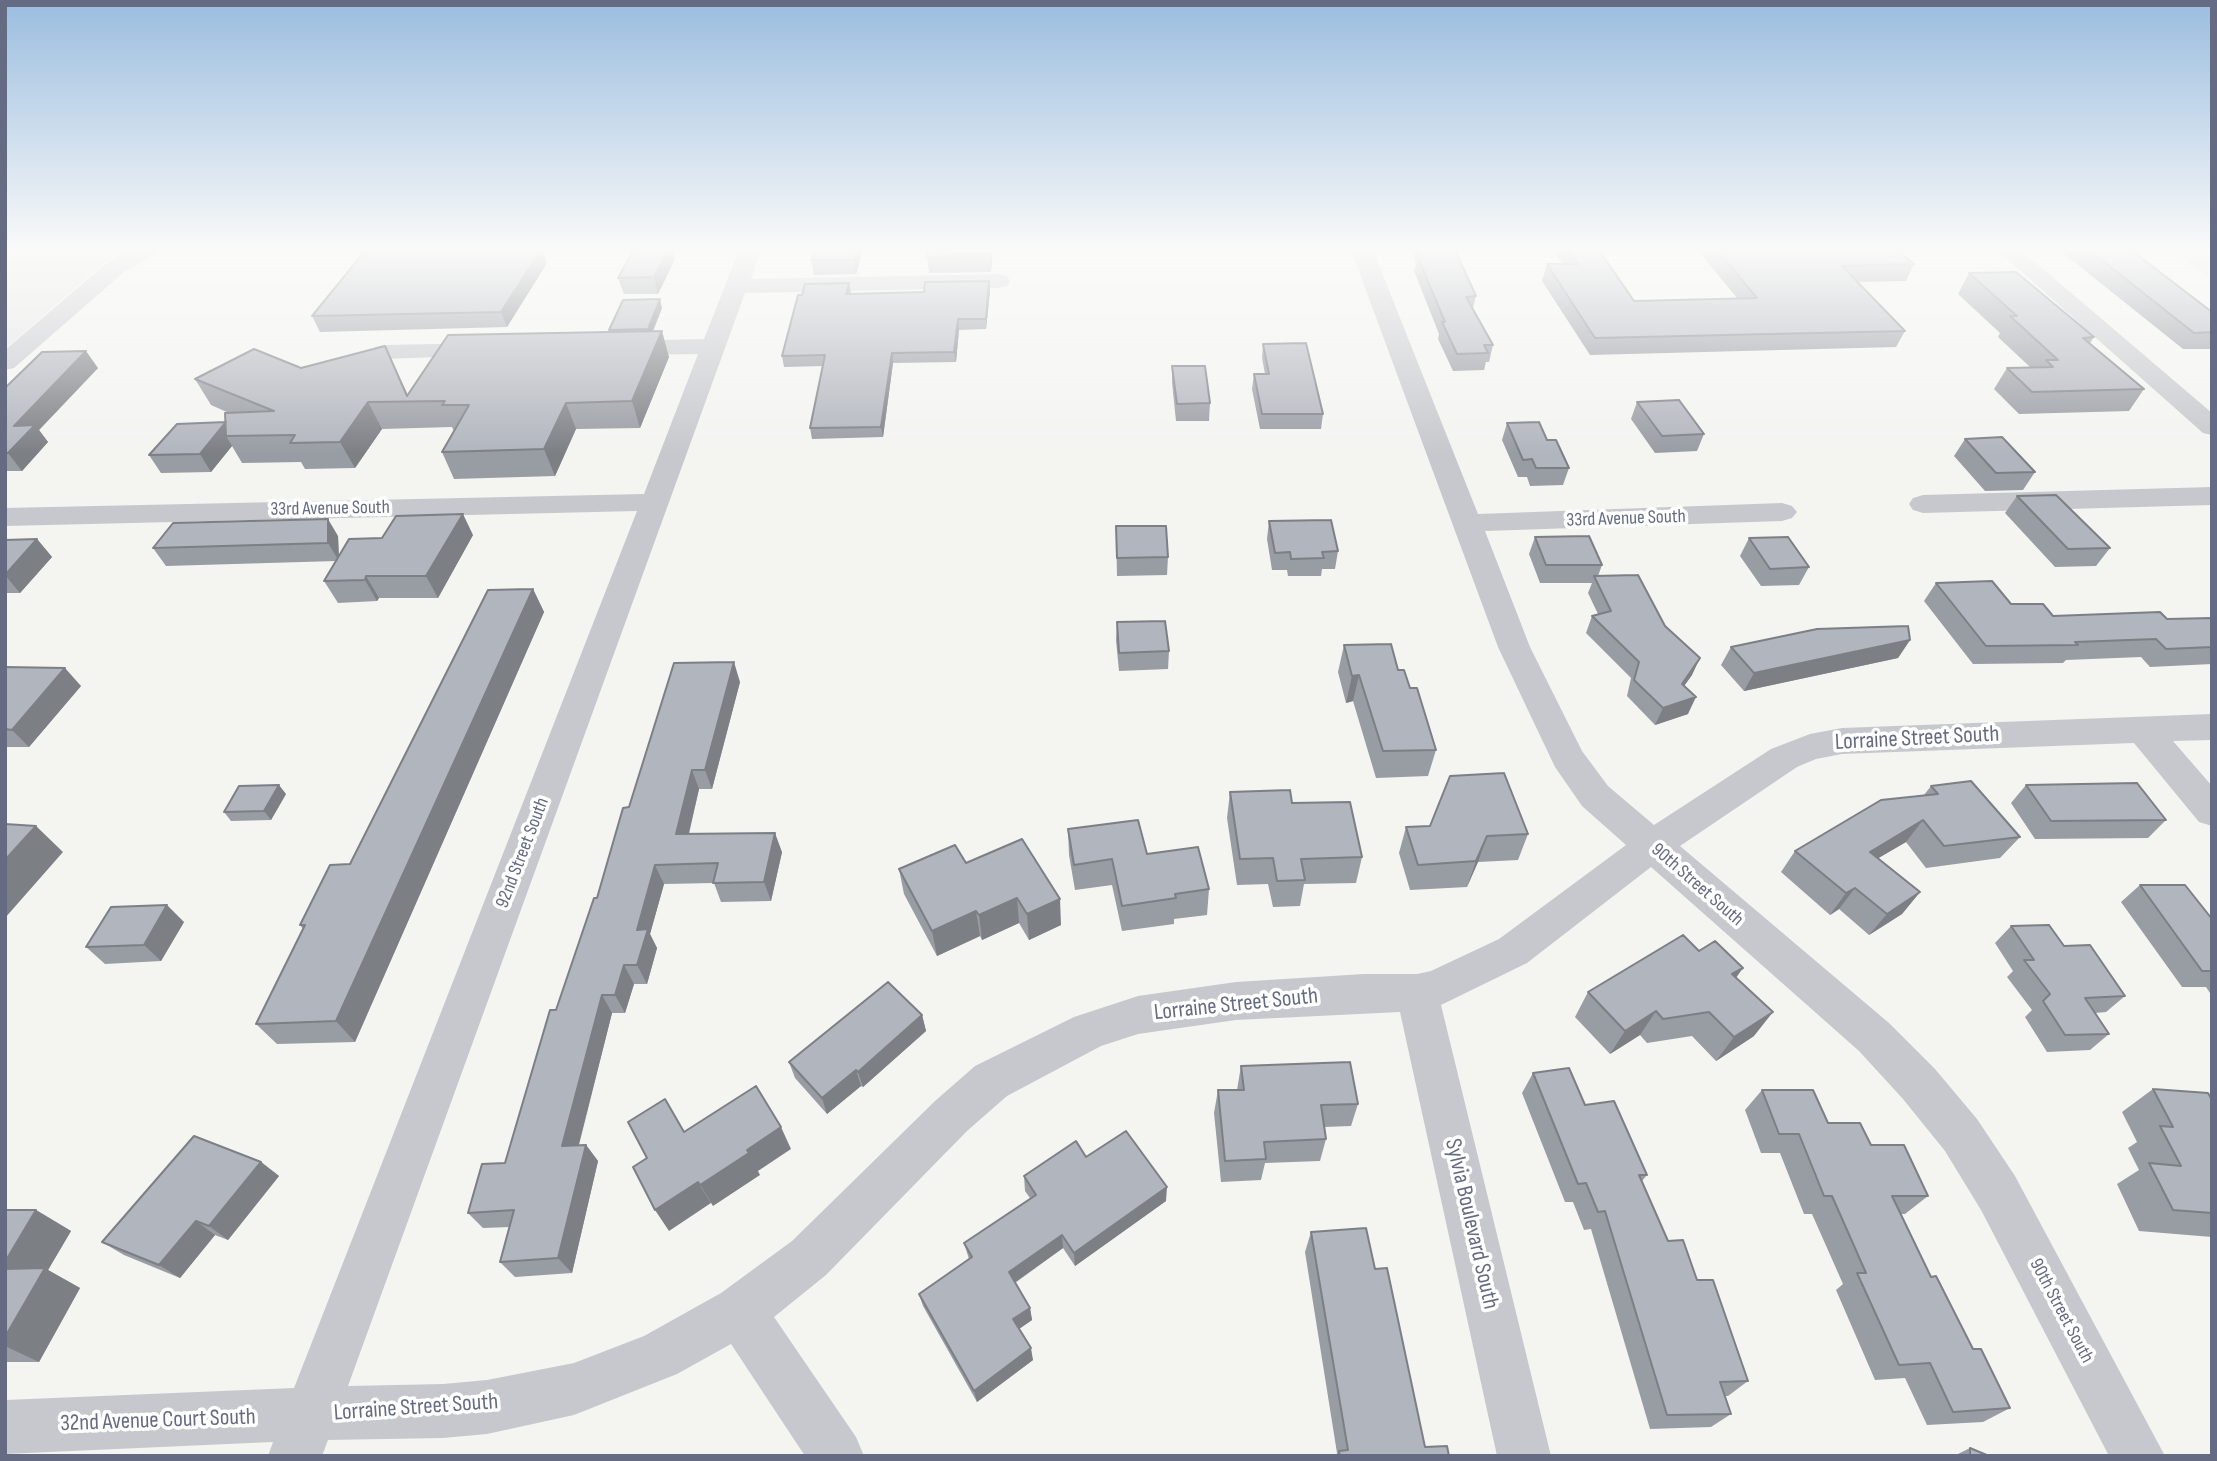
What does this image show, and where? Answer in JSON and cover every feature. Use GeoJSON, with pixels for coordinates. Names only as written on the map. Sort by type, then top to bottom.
{"type":"FeatureCollection","features":[{"type":"Feature","properties":{"kind":"street"},"geometry":{"type":"LineString","coordinates":[[5,363],[57,318]]}},
{"type":"Feature","properties":{"kind":"street","name":"92nd Street South"},"geometry":{"type":"LineString","coordinates":[[303,1435],[724,318]]}},
{"type":"Feature","properties":{"kind":"street","name":"90th Street South"},"geometry":{"type":"LineString","coordinates":[[1389,318],[1514,647],[1567,758],[1595,796],[1874,1037],[1919,1084],[1961,1135],[1998,1193],[2138,1456]]}},
{"type":"Feature","properties":{"kind":"street"},"geometry":{"type":"LineString","coordinates":[[2087,318],[2212,427]]}},
{"type":"Feature","properties":{"kind":"street"},"geometry":{"type":"LineString","coordinates":[[590,348],[713,346]]}},
{"type":"Feature","properties":{"kind":"street"},"geometry":{"type":"LineString","coordinates":[[384,352],[507,350]]}},
{"type":"Feature","properties":{"kind":"street"},"geometry":{"type":"LineString","coordinates":[[1923,504],[2212,496]]}},
{"type":"Feature","properties":{"kind":"street","name":"33rd Avenue South"},"geometry":{"type":"LineString","coordinates":[[5,516],[655,502]]}},
{"type":"Feature","properties":{"kind":"street","name":"33rd Avenue South"},"geometry":{"type":"LineString","coordinates":[[1469,523],[1782,512]]}},
{"type":"Feature","properties":{"kind":"street","name":"Lorraine Street South"},"geometry":{"type":"LineString","coordinates":[[303,1435],[487,1407],[574,1389],[659,1356],[738,1311],[809,1258],[951,1116],[991,1081],[1089,1031],[1138,1015],[1236,1001],[1364,993],[1417,993],[1469,975],[1513,951],[1651,846],[1784,758],[1810,747],[1842,741],[2212,727]]}},
{"type":"Feature","properties":{"kind":"street"},"geometry":{"type":"LineString","coordinates":[[2143,730],[2212,812]]}},
{"type":"Feature","properties":{"kind":"street","name":"Sylvia Boulevard South"},"geometry":{"type":"LineString","coordinates":[[1417,993],[1524,1456]]}},
{"type":"Feature","properties":{"kind":"street"},"geometry":{"type":"LineString","coordinates":[[738,1311],[837,1456]]}},
{"type":"Feature","properties":{"kind":"street","name":"32nd Avenue Court South"},"geometry":{"type":"LineString","coordinates":[[5,1427],[303,1435]]}},
{"type":"Feature","properties":{"kind":"shaded area"},"geometry":{"type":"Polygon","coordinates":[[[5,318],[40,318],[5,349],[5,318]]]}},
{"type":"Feature","properties":{"kind":"building"},"geometry":{"type":"Polygon","coordinates":[[[615,318],[652,318],[648,329],[609,330],[615,318]]]}},
{"type":"Feature","properties":{"kind":"building"},"geometry":{"type":"Polygon","coordinates":[[[792,318],[986,318],[958,319],[954,352],[892,353],[881,427],[810,428],[825,355],[782,356],[792,318]]]}},
{"type":"Feature","properties":{"kind":"building"},"geometry":{"type":"Polygon","coordinates":[[[1443,318],[1478,318],[1493,345],[1484,345],[1488,353],[1457,354],[1442,322],[1445,322],[1443,318]]]}},
{"type":"Feature","properties":{"kind":"building"},"geometry":{"type":"Polygon","coordinates":[[[1582,318],[1893,318],[1905,331],[1595,338],[1582,318]]]}},
{"type":"Feature","properties":{"kind":"building"},"geometry":{"type":"Polygon","coordinates":[[[2012,318],[2071,318],[2094,337],[2083,338],[2144,389],[2032,392],[2007,368],[2053,367],[2046,360],[2058,360],[2012,318]]]}},
{"type":"Feature","properties":{"kind":"building"},"geometry":{"type":"Polygon","coordinates":[[[2175,318],[2212,318],[2212,332],[2194,333],[2175,318]]]}},
{"type":"Feature","properties":{"kind":"building"},"geometry":{"type":"Polygon","coordinates":[[[662,331],[632,401],[566,403],[544,449],[442,452],[469,405],[442,405],[445,401],[368,402],[340,442],[290,443],[295,435],[226,436],[225,413],[274,411],[195,379],[254,349],[301,368],[385,346],[407,396],[448,335],[662,331]]]}},
{"type":"Feature","properties":{"kind":"building"},"geometry":{"type":"Polygon","coordinates":[[[1306,343],[1323,414],[1262,414],[1254,374],[1269,374],[1263,344],[1306,343]]]}},
{"type":"Feature","properties":{"kind":"building"},"geometry":{"type":"Polygon","coordinates":[[[86,351],[14,426],[35,425],[5,453],[5,388],[42,352],[86,351]]]}},
{"type":"Feature","properties":{"kind":"building"},"geometry":{"type":"Polygon","coordinates":[[[1172,366],[1205,366],[1210,403],[1177,404],[1172,366]]]}},
{"type":"Feature","properties":{"kind":"building"},"geometry":{"type":"Polygon","coordinates":[[[1679,400],[1704,434],[1662,436],[1637,402],[1679,400]]]}},
{"type":"Feature","properties":{"kind":"building"},"geometry":{"type":"Polygon","coordinates":[[[226,422],[200,454],[149,455],[177,424],[226,422]]]}},
{"type":"Feature","properties":{"kind":"building"},"geometry":{"type":"Polygon","coordinates":[[[1539,422],[1547,440],[1556,440],[1569,468],[1536,468],[1532,459],[1523,460],[1507,423],[1539,422]]]}},
{"type":"Feature","properties":{"kind":"building"},"geometry":{"type":"Polygon","coordinates":[[[2002,437],[2035,472],[1996,473],[1965,439],[2002,437]]]}},
{"type":"Feature","properties":{"kind":"building"},"geometry":{"type":"Polygon","coordinates":[[[2056,495],[2110,548],[2068,549],[2017,496],[2056,495]]]}},
{"type":"Feature","properties":{"kind":"building"},"geometry":{"type":"Polygon","coordinates":[[[463,514],[426,576],[366,576],[365,580],[324,581],[349,539],[382,538],[396,516],[463,514]]]}},
{"type":"Feature","properties":{"kind":"building"},"geometry":{"type":"Polygon","coordinates":[[[328,519],[328,543],[153,548],[173,523],[328,519]]]}},
{"type":"Feature","properties":{"kind":"building"},"geometry":{"type":"Polygon","coordinates":[[[1331,520],[1338,551],[1322,552],[1324,558],[1291,559],[1290,552],[1275,553],[1269,521],[1331,520]]]}},
{"type":"Feature","properties":{"kind":"building"},"geometry":{"type":"Polygon","coordinates":[[[1116,526],[1166,526],[1168,557],[1117,558],[1116,526]]]}},
{"type":"Feature","properties":{"kind":"building"},"geometry":{"type":"Polygon","coordinates":[[[1589,536],[1602,565],[1546,565],[1535,537],[1589,536]]]}},
{"type":"Feature","properties":{"kind":"building"},"geometry":{"type":"Polygon","coordinates":[[[1788,537],[1809,567],[1770,569],[1749,538],[1788,537]]]}},
{"type":"Feature","properties":{"kind":"building"},"geometry":{"type":"Polygon","coordinates":[[[37,539],[5,575],[5,540],[37,539]]]}},
{"type":"Feature","properties":{"kind":"building"},"geometry":{"type":"Polygon","coordinates":[[[1638,575],[1665,626],[1700,658],[1682,684],[1696,697],[1663,708],[1634,680],[1639,662],[1592,616],[1611,611],[1594,576],[1638,575]]]}},
{"type":"Feature","properties":{"kind":"building"},"geometry":{"type":"Polygon","coordinates":[[[1992,581],[2011,604],[2043,604],[2053,616],[2160,612],[2167,619],[2212,618],[2212,647],[2166,649],[2156,639],[2075,642],[2078,645],[1986,646],[1936,583],[1992,581]]]}},
{"type":"Feature","properties":{"kind":"building"},"geometry":{"type":"Polygon","coordinates":[[[533,589],[336,1021],[256,1024],[305,925],[300,925],[330,865],[350,864],[488,590],[533,589]]]}},
{"type":"Feature","properties":{"kind":"building"},"geometry":{"type":"Polygon","coordinates":[[[1165,621],[1169,651],[1119,653],[1117,622],[1165,621]]]}},
{"type":"Feature","properties":{"kind":"building"},"geometry":{"type":"Polygon","coordinates":[[[1908,626],[1910,640],[1754,673],[1731,647],[1817,629],[1908,626]]]}},
{"type":"Feature","properties":{"kind":"building"},"geometry":{"type":"Polygon","coordinates":[[[1391,644],[1398,670],[1404,670],[1410,688],[1417,688],[1436,750],[1383,751],[1359,675],[1352,676],[1344,645],[1391,644]]]}},
{"type":"Feature","properties":{"kind":"building"},"geometry":{"type":"Polygon","coordinates":[[[734,662],[705,770],[692,770],[676,834],[775,833],[764,882],[713,883],[718,863],[655,865],[637,930],[648,929],[637,965],[624,965],[615,995],[602,995],[562,1146],[586,1145],[558,1258],[500,1262],[514,1210],[468,1213],[482,1164],[505,1163],[550,1010],[556,1010],[594,898],[597,898],[623,808],[629,807],[674,663],[734,662]]]}},
{"type":"Feature","properties":{"kind":"building"},"geometry":{"type":"Polygon","coordinates":[[[5,667],[65,668],[12,730],[5,729],[5,667]]]}},
{"type":"Feature","properties":{"kind":"building"},"geometry":{"type":"Polygon","coordinates":[[[1504,773],[1528,834],[1487,836],[1476,861],[1418,865],[1406,827],[1430,826],[1450,776],[1504,773]]]}},
{"type":"Feature","properties":{"kind":"building"},"geometry":{"type":"Polygon","coordinates":[[[1971,781],[2020,837],[1944,846],[1923,820],[1870,852],[1920,892],[1887,914],[1855,888],[1846,893],[1795,851],[1881,800],[1938,794],[1931,786],[1971,781]]]}},
{"type":"Feature","properties":{"kind":"building"},"geometry":{"type":"Polygon","coordinates":[[[2137,783],[2166,820],[2051,821],[2026,785],[2137,783]]]}},
{"type":"Feature","properties":{"kind":"building"},"geometry":{"type":"Polygon","coordinates":[[[279,785],[264,811],[224,812],[239,786],[279,785]]]}},
{"type":"Feature","properties":{"kind":"building"},"geometry":{"type":"Polygon","coordinates":[[[1290,790],[1292,803],[1350,802],[1362,857],[1301,859],[1305,880],[1277,881],[1273,858],[1240,859],[1230,792],[1290,790]]]}},
{"type":"Feature","properties":{"kind":"building"},"geometry":{"type":"Polygon","coordinates":[[[1138,820],[1147,854],[1198,847],[1209,889],[1175,894],[1176,898],[1122,906],[1112,859],[1074,865],[1068,829],[1138,820]]]}},
{"type":"Feature","properties":{"kind":"building"},"geometry":{"type":"Polygon","coordinates":[[[5,824],[36,826],[5,860],[5,824]]]}},
{"type":"Feature","properties":{"kind":"building"},"geometry":{"type":"Polygon","coordinates":[[[1022,839],[1060,899],[1027,914],[1017,898],[979,915],[976,911],[932,931],[899,869],[955,845],[966,863],[1022,839]]]}},
{"type":"Feature","properties":{"kind":"building"},"geometry":{"type":"Polygon","coordinates":[[[2140,885],[2185,885],[2212,919],[2212,971],[2202,971],[2140,885]]]}},
{"type":"Feature","properties":{"kind":"building"},"geometry":{"type":"Polygon","coordinates":[[[167,905],[144,945],[86,947],[111,907],[167,905]]]}},
{"type":"Feature","properties":{"kind":"building"},"geometry":{"type":"Polygon","coordinates":[[[2049,925],[2064,946],[2090,945],[2125,996],[2085,998],[2109,1034],[2065,1035],[2043,1001],[2050,994],[2024,960],[2034,960],[2011,926],[2049,925]]]}},
{"type":"Feature","properties":{"kind":"building"},"geometry":{"type":"Polygon","coordinates":[[[1683,935],[1699,951],[1715,941],[1743,968],[1732,974],[1773,1012],[1734,1037],[1709,1012],[1663,1019],[1656,1011],[1625,1031],[1588,992],[1683,935]]]}},
{"type":"Feature","properties":{"kind":"building"},"geometry":{"type":"Polygon","coordinates":[[[888,982],[922,1015],[858,1072],[856,1070],[822,1098],[789,1062],[888,982]]]}},
{"type":"Feature","properties":{"kind":"building"},"geometry":{"type":"Polygon","coordinates":[[[1350,1062],[1358,1104],[1321,1105],[1326,1139],[1264,1142],[1266,1159],[1225,1161],[1218,1090],[1244,1090],[1241,1066],[1350,1062]]]}},
{"type":"Feature","properties":{"kind":"building"},"geometry":{"type":"Polygon","coordinates":[[[1569,1068],[1585,1105],[1614,1101],[1647,1175],[1639,1175],[1668,1241],[1683,1240],[1697,1280],[1713,1280],[1748,1381],[1720,1382],[1731,1414],[1667,1415],[1605,1211],[1598,1212],[1586,1183],[1578,1184],[1533,1073],[1569,1068]]]}},
{"type":"Feature","properties":{"kind":"building"},"geometry":{"type":"Polygon","coordinates":[[[756,1086],[781,1127],[747,1150],[749,1153],[655,1210],[633,1167],[647,1158],[628,1122],[665,1099],[684,1132],[756,1086]]]}},
{"type":"Feature","properties":{"kind":"building"},"geometry":{"type":"Polygon","coordinates":[[[2153,1089],[2208,1093],[2212,1100],[2212,1213],[2173,1210],[2149,1163],[2181,1166],[2160,1126],[2173,1127],[2153,1089]]]}},
{"type":"Feature","properties":{"kind":"building"},"geometry":{"type":"Polygon","coordinates":[[[1762,1090],[1813,1090],[1828,1123],[1860,1123],[1871,1145],[1904,1145],[1928,1196],[1892,1196],[1931,1277],[1936,1276],[1973,1349],[1981,1349],[2010,1408],[1953,1412],[1930,1363],[1899,1365],[1857,1273],[1866,1273],[1832,1196],[1824,1196],[1799,1134],[1779,1134],[1762,1090]]]}},
{"type":"Feature","properties":{"kind":"building"},"geometry":{"type":"Polygon","coordinates":[[[1126,1131],[1167,1187],[1074,1253],[1062,1235],[1009,1272],[1030,1308],[1013,1319],[1031,1348],[974,1391],[919,1294],[972,1257],[964,1243],[1036,1195],[1024,1176],[1076,1141],[1086,1157],[1126,1131]]]}},
{"type":"Feature","properties":{"kind":"building"},"geometry":{"type":"Polygon","coordinates":[[[194,1136],[261,1162],[209,1226],[196,1221],[159,1265],[102,1242],[194,1136]]]}},
{"type":"Feature","properties":{"kind":"building"},"geometry":{"type":"Polygon","coordinates":[[[5,1210],[36,1210],[5,1262],[5,1210]]]}},
{"type":"Feature","properties":{"kind":"building"},"geometry":{"type":"Polygon","coordinates":[[[1366,1228],[1375,1269],[1387,1268],[1425,1447],[1447,1446],[1449,1456],[1340,1456],[1339,1451],[1348,1450],[1311,1232],[1366,1228]]]}},
{"type":"Feature","properties":{"kind":"building"},"geometry":{"type":"Polygon","coordinates":[[[45,1268],[5,1337],[5,1269],[45,1268]]]}},
{"type":"Feature","properties":{"kind":"building"},"geometry":{"type":"Polygon","coordinates":[[[1970,1448],[1989,1456],[1970,1456],[1970,1448]]]}}]}
